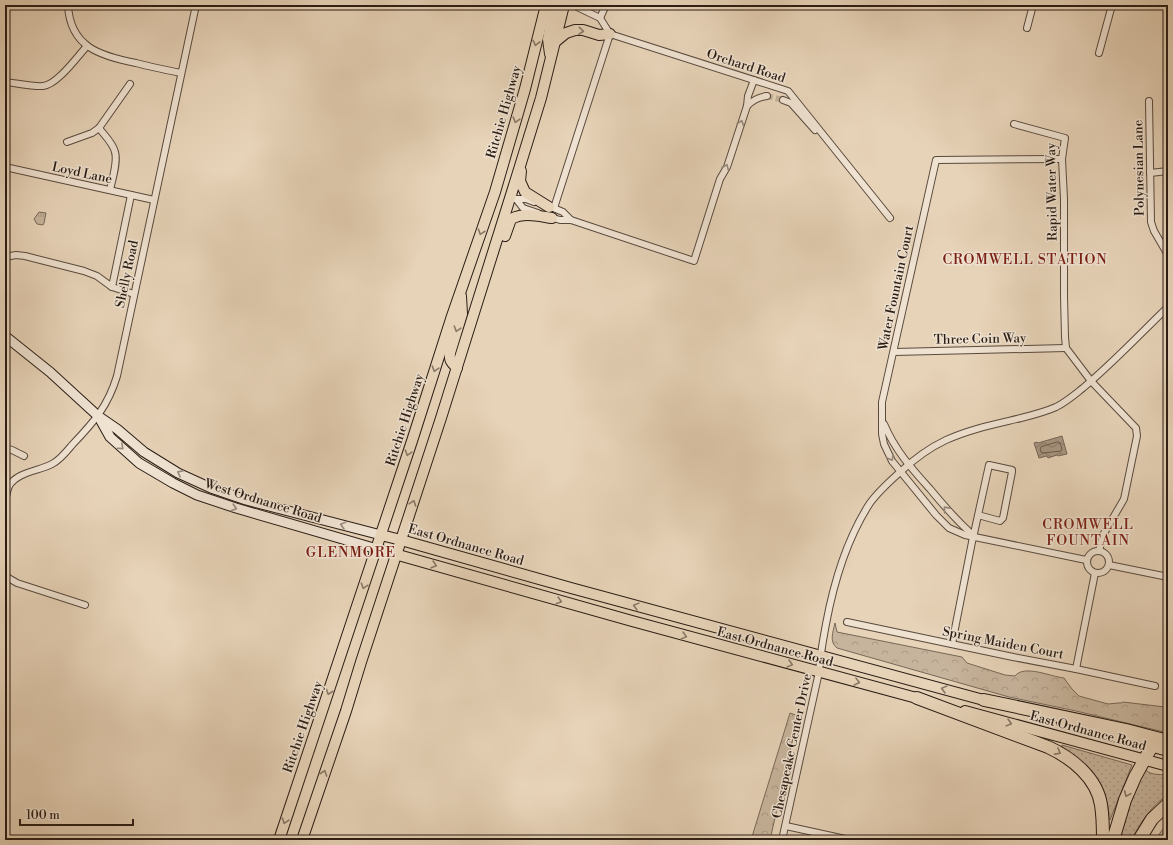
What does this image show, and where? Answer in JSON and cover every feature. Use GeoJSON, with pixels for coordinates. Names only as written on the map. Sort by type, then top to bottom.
{"type":"FeatureCollection","features":[{"type":"Feature","properties":{"kind":"highway"},"geometry":{"type":"LineString","coordinates":[[917,698],[1048,747],[1072,761],[1088,776],[1098,796],[1101,804],[1103,840]]}},
{"type":"Feature","properties":{"kind":"highway"},"geometry":{"type":"LineString","coordinates":[[984,700],[1126,730],[1168,741]]}},
{"type":"Feature","properties":{"kind":"highway"},"geometry":{"type":"LineString","coordinates":[[1113,840],[1125,800],[1144,759],[1152,746]]}},
{"type":"Feature","properties":{"kind":"highway"},"geometry":{"type":"LineString","coordinates":[[1139,840],[1152,819],[1168,804]]}},
{"type":"Feature","properties":{"kind":"main road","name":"Ritchie Highway"},"geometry":{"type":"LineString","coordinates":[[279,840],[377,549],[461,290],[495,192],[514,130],[546,5]]}},
{"type":"Feature","properties":{"kind":"main road"},"geometry":{"type":"LineString","coordinates":[[551,58],[548,39],[554,5]]}},
{"type":"Feature","properties":{"kind":"main road"},"geometry":{"type":"LineString","coordinates":[[302,840],[346,711],[491,259],[513,198],[564,5]]}},
{"type":"Feature","properties":{"kind":"main road"},"geometry":{"type":"LineString","coordinates":[[555,42],[566,33],[575,30],[582,30],[599,35],[610,34]]}},
{"type":"Feature","properties":{"kind":"main road"},"geometry":{"type":"LineString","coordinates":[[521,164],[520,181],[525,192],[552,211]]}},
{"type":"Feature","properties":{"kind":"main road"},"geometry":{"type":"LineString","coordinates":[[491,259],[501,247],[511,219],[518,215],[552,211]]}},
{"type":"Feature","properties":{"kind":"main road"},"geometry":{"type":"LineString","coordinates":[[457,368],[452,364],[450,353],[462,314],[461,290]]}},
{"type":"Feature","properties":{"kind":"main road","name":"West Ordnance Road"},"geometry":{"type":"LineString","coordinates":[[5,336],[50,372],[98,416],[117,429],[144,452],[178,473],[211,488],[246,500],[381,535]]}},
{"type":"Feature","properties":{"kind":"main road","name":"West Ordnance Road"},"geometry":{"type":"LineString","coordinates":[[98,416],[110,437],[139,463],[197,495],[236,508],[377,549]]}},
{"type":"Feature","properties":{"kind":"main road","name":"East Ordnance Road"},"geometry":{"type":"LineString","coordinates":[[381,535],[1168,750]]}},
{"type":"Feature","properties":{"kind":"main road","name":"East Ordnance Road"},"geometry":{"type":"LineString","coordinates":[[377,549],[632,622],[1168,766]]}},
{"type":"Feature","properties":{"kind":"street"},"geometry":{"type":"LineString","coordinates":[[68,5],[74,30],[86,46],[118,60],[181,73]]}},
{"type":"Feature","properties":{"kind":"street","name":"Shelly Road"},"geometry":{"type":"LineString","coordinates":[[5,501],[10,486],[17,477],[53,464],[98,416],[110,398],[117,376],[196,5]]}},
{"type":"Feature","properties":{"kind":"street"},"geometry":{"type":"LineString","coordinates":[[552,211],[610,34],[600,18],[573,5]]}},
{"type":"Feature","properties":{"kind":"street"},"geometry":{"type":"LineString","coordinates":[[600,18],[605,5]]}},
{"type":"Feature","properties":{"kind":"street"},"geometry":{"type":"LineString","coordinates":[[1027,28],[1034,5]]}},
{"type":"Feature","properties":{"kind":"street"},"geometry":{"type":"LineString","coordinates":[[1099,53],[1112,5]]}},
{"type":"Feature","properties":{"kind":"street","name":"Orchard Road"},"geometry":{"type":"LineString","coordinates":[[610,34],[788,91],[890,218]]}},
{"type":"Feature","properties":{"kind":"street"},"geometry":{"type":"LineString","coordinates":[[5,82],[43,86],[49,84],[59,77],[86,46]]}},
{"type":"Feature","properties":{"kind":"street"},"geometry":{"type":"LineString","coordinates":[[513,198],[526,199],[552,211],[560,220],[570,220],[694,261],[720,179],[727,167],[754,80]]}},
{"type":"Feature","properties":{"kind":"street"},"geometry":{"type":"LineString","coordinates":[[67,142],[92,133],[99,128],[130,84]]}},
{"type":"Feature","properties":{"kind":"street"},"geometry":{"type":"LineString","coordinates":[[747,106],[754,100],[762,96],[767,96]]}},
{"type":"Feature","properties":{"kind":"street"},"geometry":{"type":"LineString","coordinates":[[783,100],[791,103],[813,129],[824,136]]}},
{"type":"Feature","properties":{"kind":"street","name":"Polynesian Lane"},"geometry":{"type":"LineString","coordinates":[[1149,101],[1151,222],[1154,231],[1168,255]]}},
{"type":"Feature","properties":{"kind":"street","name":"Rapid Water Way"},"geometry":{"type":"LineString","coordinates":[[1014,124],[1065,138],[1062,159],[1066,348]]}},
{"type":"Feature","properties":{"kind":"street"},"geometry":{"type":"LineString","coordinates":[[99,128],[116,152],[110,190]]}},
{"type":"Feature","properties":{"kind":"street","name":"Water Fountain Court"},"geometry":{"type":"LineString","coordinates":[[1062,159],[936,160],[882,402],[882,434],[884,444],[892,461],[936,515],[949,528],[965,535],[1086,560]]}},
{"type":"Feature","properties":{"kind":"street","name":"Loyd Lane"},"geometry":{"type":"LineString","coordinates":[[5,167],[154,200]]}},
{"type":"Feature","properties":{"kind":"street"},"geometry":{"type":"LineString","coordinates":[[1150,173],[1168,171]]}},
{"type":"Feature","properties":{"kind":"street"},"geometry":{"type":"LineString","coordinates":[[112,287],[132,195]]}},
{"type":"Feature","properties":{"kind":"street"},"geometry":{"type":"LineString","coordinates":[[513,198],[523,208],[563,212],[570,220]]}},
{"type":"Feature","properties":{"kind":"street"},"geometry":{"type":"LineString","coordinates":[[5,257],[25,256],[84,271],[97,276],[112,287],[134,294]]}},
{"type":"Feature","properties":{"kind":"street","name":"Chesapeake Center Drive"},"geometry":{"type":"LineString","coordinates":[[782,840],[819,672],[820,656],[828,610],[836,578],[852,536],[871,502],[908,464],[946,440],[975,430],[1044,412],[1065,402],[1115,359],[1168,307]]}},
{"type":"Feature","properties":{"kind":"street"},"geometry":{"type":"LineString","coordinates":[[1066,348],[1091,381],[1136,428],[1137,436],[1124,499],[1104,535],[1099,551]]}},
{"type":"Feature","properties":{"kind":"street","name":"Three Coin Way"},"geometry":{"type":"LineString","coordinates":[[894,352],[1066,348]]}},
{"type":"Feature","properties":{"kind":"street","name":"Water Fountain Court"},"geometry":{"type":"LineString","coordinates":[[883,421],[890,440],[908,464],[961,525],[974,536]]}},
{"type":"Feature","properties":{"kind":"street"},"geometry":{"type":"LineString","coordinates":[[5,448],[24,456]]}},
{"type":"Feature","properties":{"kind":"street"},"geometry":{"type":"LineString","coordinates":[[952,644],[978,515],[989,465],[1012,470],[1002,520],[1000,521],[978,515]]}},
{"type":"Feature","properties":{"kind":"street"},"geometry":{"type":"LineString","coordinates":[[1099,551],[1106,554],[1109,565],[1102,573],[1095,573],[1087,567],[1086,560],[1092,552],[1099,551]]}},
{"type":"Feature","properties":{"kind":"street"},"geometry":{"type":"LineString","coordinates":[[1109,565],[1168,577]]}},
{"type":"Feature","properties":{"kind":"street"},"geometry":{"type":"LineString","coordinates":[[1076,669],[1095,573]]}},
{"type":"Feature","properties":{"kind":"street"},"geometry":{"type":"LineString","coordinates":[[5,576],[17,583],[85,605]]}},
{"type":"Feature","properties":{"kind":"street","name":"Spring Maiden Court"},"geometry":{"type":"LineString","coordinates":[[847,622],[1155,686]]}},
{"type":"Feature","properties":{"kind":"street"},"geometry":{"type":"LineString","coordinates":[[786,826],[850,840]]}},
{"type":"Feature","properties":{"kind":"green space"},"geometry":{"type":"Polygon","coordinates":[[[39,212],[46,213],[43,225],[37,224],[34,219],[39,212]]]}},
{"type":"Feature","properties":{"kind":"green space"},"geometry":{"type":"Polygon","coordinates":[[[835,623],[837,632],[962,657],[967,663],[1005,675],[1015,676],[1025,671],[1031,671],[1064,678],[1079,696],[1108,704],[1123,702],[1165,707],[1168,705],[1168,733],[1009,697],[837,648],[832,640],[835,623]]]}},
{"type":"Feature","properties":{"kind":"green space"},"geometry":{"type":"Polygon","coordinates":[[[790,713],[798,716],[770,840],[751,840],[790,713]]]}},
{"type":"Feature","properties":{"kind":"green space"},"geometry":{"type":"Polygon","coordinates":[[[1062,745],[1132,765],[1110,820],[1105,797],[1095,777],[1080,761],[1062,747],[1062,745]]]}},
{"type":"Feature","properties":{"kind":"green space"},"geometry":{"type":"Polygon","coordinates":[[[1144,766],[1150,773],[1168,775],[1168,795],[1151,809],[1131,840],[1118,840],[1121,822],[1144,766]]]}},
{"type":"Feature","properties":{"kind":"green space"},"geometry":{"type":"Polygon","coordinates":[[[1168,822],[1168,840],[1155,840],[1168,822]]]}},
{"type":"Feature","properties":{"kind":"water"},"geometry":{"type":"Polygon","coordinates":[[[1062,436],[1067,454],[1048,458],[1047,456],[1039,458],[1034,443],[1062,436]]]}},
{"type":"Feature","properties":{"kind":"tunnel"},"geometry":{"type":"LineString","coordinates":[[767,96],[783,100]]}},
{"type":"Feature","properties":{"kind":"district","name":"CROMWELL STATION"},"geometry":{"type":"Point","coordinates":[1025,260]}},
{"type":"Feature","properties":{"kind":"district","name":"CROMWELL FOUNTAIN"},"geometry":{"type":"Point","coordinates":[1088,534]}},
{"type":"Feature","properties":{"kind":"district","name":"GLENMORE"},"geometry":{"type":"Point","coordinates":[351,553]}}]}
